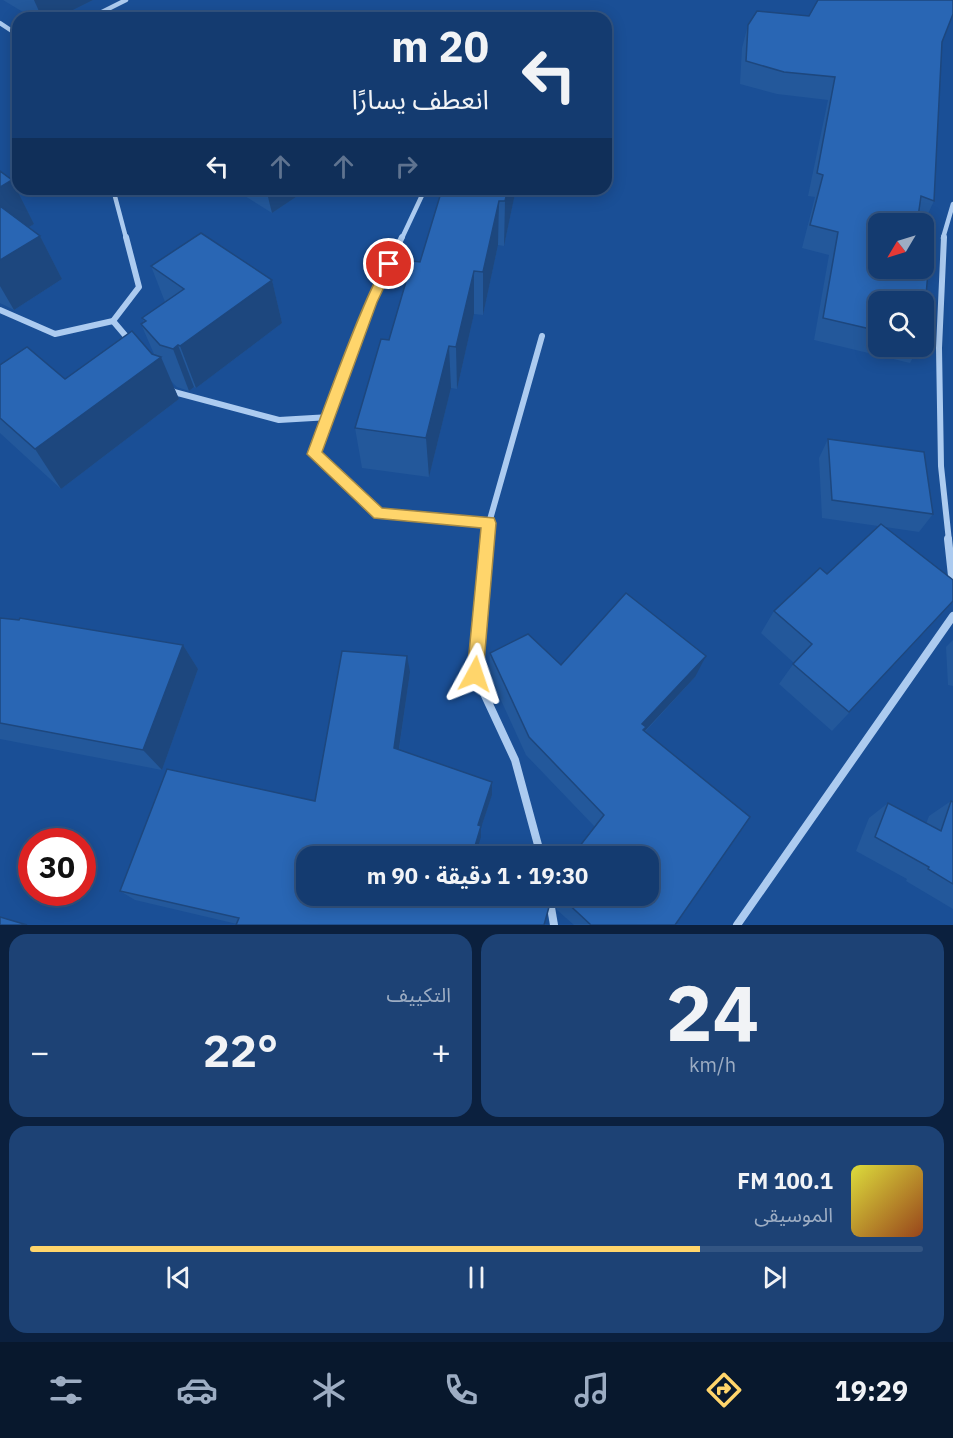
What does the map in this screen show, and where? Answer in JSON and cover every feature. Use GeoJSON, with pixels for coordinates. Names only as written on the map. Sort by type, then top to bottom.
{"type":"FeatureCollection","features":[{"type":"Feature","properties":{"kind":"street"},"geometry":{"type":"LineString","coordinates":[[102,12],[126,0]]}},
{"type":"Feature","properties":{"kind":"street"},"geometry":{"type":"LineString","coordinates":[[0,310],[55,334],[113,321],[139,287],[116,195]]}},
{"type":"Feature","properties":{"kind":"street"},"geometry":{"type":"LineString","coordinates":[[422,195],[371,302],[330,417],[314,454],[379,514],[489,523]]}},
{"type":"Feature","properties":{"kind":"street"},"geometry":{"type":"LineString","coordinates":[[953,204],[943,238],[939,348],[941,466],[953,585]]}},
{"type":"Feature","properties":{"kind":"street"},"geometry":{"type":"LineString","coordinates":[[113,321],[136,348]]}},
{"type":"Feature","properties":{"kind":"street"},"geometry":{"type":"LineString","coordinates":[[538,846],[515,760],[475,674],[489,523],[542,336]]}},
{"type":"Feature","properties":{"kind":"street"},"geometry":{"type":"LineString","coordinates":[[166,383],[174,392],[279,420],[330,417]]}},
{"type":"Feature","properties":{"kind":"street"},"geometry":{"type":"LineString","coordinates":[[737,925],[953,616]]}},
{"type":"Feature","properties":{"kind":"street"},"geometry":{"type":"LineString","coordinates":[[551,906],[554,925]]}},
{"type":"Feature","properties":{"kind":"building"},"geometry":{"type":"Polygon","coordinates":[[[818,0],[953,0],[953,14],[942,42],[934,201],[921,196],[919,213],[868,213],[868,279],[927,279],[926,291],[868,291],[868,328],[823,318],[838,232],[810,225],[823,175],[817,173],[835,77],[784,72],[746,61],[748,25],[757,11],[809,16],[818,0]]]}},
{"type":"Feature","properties":{"kind":"building"},"geometry":{"type":"Polygon","coordinates":[[[0,171],[12,180],[0,187],[0,171]]]}},
{"type":"Feature","properties":{"kind":"building"},"geometry":{"type":"Polygon","coordinates":[[[506,195],[505,201],[499,201],[483,272],[474,271],[456,347],[449,346],[426,438],[355,428],[381,339],[389,340],[412,261],[420,262],[440,196],[506,195]]]}},
{"type":"Feature","properties":{"kind":"building"},"geometry":{"type":"Polygon","coordinates":[[[0,206],[40,236],[0,260],[0,206]]]}},
{"type":"Feature","properties":{"kind":"building"},"geometry":{"type":"Polygon","coordinates":[[[201,233],[272,280],[173,349],[160,345],[141,324],[146,321],[142,318],[184,289],[151,266],[201,233]]]}},
{"type":"Feature","properties":{"kind":"building"},"geometry":{"type":"Polygon","coordinates":[[[132,331],[152,354],[161,357],[35,449],[0,418],[0,365],[27,347],[65,379],[132,331]]]}},
{"type":"Feature","properties":{"kind":"building"},"geometry":{"type":"Polygon","coordinates":[[[828,439],[924,452],[933,514],[832,500],[828,439]]]}},
{"type":"Feature","properties":{"kind":"building"},"geometry":{"type":"Polygon","coordinates":[[[881,524],[953,580],[953,601],[849,712],[793,664],[812,644],[774,611],[820,568],[827,574],[881,524]]]}},
{"type":"Feature","properties":{"kind":"building"},"geometry":{"type":"Polygon","coordinates":[[[626,593],[706,656],[642,724],[646,727],[643,730],[750,817],[675,925],[591,925],[571,906],[659,906],[659,846],[580,846],[604,815],[529,737],[490,653],[528,634],[561,665],[626,593]]]}},
{"type":"Feature","properties":{"kind":"building"},"geometry":{"type":"Polygon","coordinates":[[[0,618],[19,620],[20,618],[183,645],[143,750],[0,723],[0,618]]]}},
{"type":"Feature","properties":{"kind":"building"},"geometry":{"type":"Polygon","coordinates":[[[342,651],[407,656],[394,748],[492,782],[478,825],[481,826],[475,846],[296,846],[296,906],[546,906],[549,907],[544,925],[236,925],[239,918],[120,891],[167,769],[315,801],[342,651]]]}},
{"type":"Feature","properties":{"kind":"building"},"geometry":{"type":"Polygon","coordinates":[[[951,801],[953,802],[953,884],[928,869],[929,867],[875,837],[888,803],[941,831],[951,801]]]}},
{"type":"Feature","properties":{"kind":"building"},"geometry":{"type":"Polygon","coordinates":[[[0,917],[27,925],[0,925],[0,917]]]}},
{"type":"Feature","properties":{"kind":"route"},"geometry":{"type":"LineString","coordinates":[[389,264],[371,302],[330,417],[314,454],[379,514],[489,523],[475,674]]}}]}
